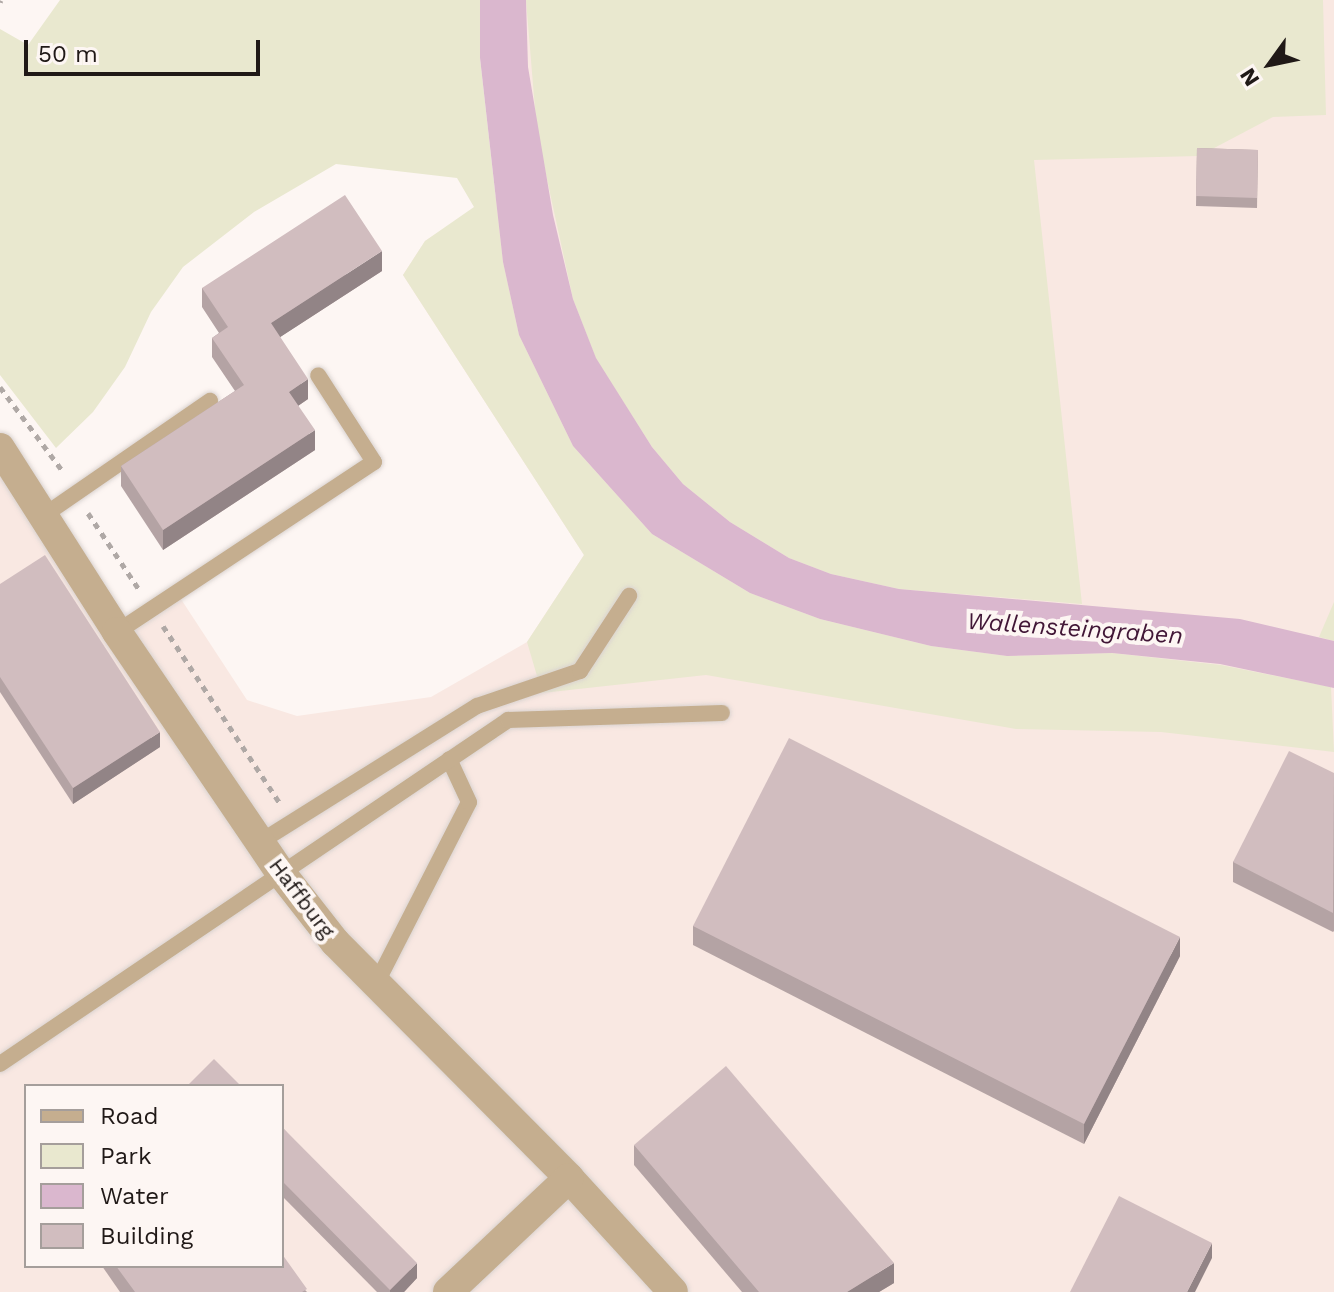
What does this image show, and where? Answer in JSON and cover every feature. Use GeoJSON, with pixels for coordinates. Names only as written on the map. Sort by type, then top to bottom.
{"type":"FeatureCollection","features":[{"type":"Feature","properties":{"kind":"street","name":"Haffburg"},"geometry":{"type":"LineString","coordinates":[[0,448],[117,632],[281,873],[376,984],[569,1178],[673,1292]]}},
{"type":"Feature","properties":{"kind":"street"},"geometry":{"type":"LineString","coordinates":[[448,1292],[569,1178]]}},
{"type":"Feature","properties":{"kind":"lane"},"geometry":{"type":"LineString","coordinates":[[117,632],[374,462],[318,375]]}},
{"type":"Feature","properties":{"kind":"lane"},"geometry":{"type":"LineString","coordinates":[[43,516],[210,401]]}},
{"type":"Feature","properties":{"kind":"lane"},"geometry":{"type":"LineString","coordinates":[[260,842],[477,706],[580,671],[629,596]]}},
{"type":"Feature","properties":{"kind":"lane"},"geometry":{"type":"LineString","coordinates":[[0,1064],[508,720],[722,713]]}},
{"type":"Feature","properties":{"kind":"lane"},"geometry":{"type":"LineString","coordinates":[[376,984],[469,802],[449,759]]}},
{"type":"Feature","properties":{"kind":"shaded area"},"geometry":{"type":"Polygon","coordinates":[[[502,0],[1334,0],[1334,1292],[0,1292],[0,448],[117,632],[177,593],[247,700],[297,716],[431,697],[527,642],[584,555],[403,275],[425,241],[517,182],[502,0]]]}},
{"type":"Feature","properties":{"kind":"green space"},"geometry":{"type":"Polygon","coordinates":[[[60,0],[480,0],[480,58],[503,262],[519,335],[573,446],[652,534],[750,593],[820,619],[931,646],[1007,656],[1112,653],[1221,665],[1331,687],[1334,752],[1161,732],[1016,729],[706,675],[542,693],[527,642],[584,555],[403,275],[425,241],[474,207],[457,178],[336,164],[254,212],[183,267],[151,312],[125,367],[93,412],[56,448],[0,375],[0,29],[28,45],[60,0]]]}},
{"type":"Feature","properties":{"kind":"green space"},"geometry":{"type":"Polygon","coordinates":[[[526,0],[1323,0],[1326,115],[1273,117],[1199,156],[1034,160],[1082,604],[899,589],[831,574],[789,558],[730,522],[683,484],[652,447],[596,359],[573,299],[537,133],[526,0]]]}},
{"type":"Feature","properties":{"kind":"green space"},"geometry":{"type":"Polygon","coordinates":[[[1334,602],[1334,641],[1319,637],[1334,602]]]}},
{"type":"Feature","properties":{"kind":"water","name":"Wallensteingraben"},"geometry":{"type":"Polygon","coordinates":[[[480,0],[526,0],[528,67],[553,215],[573,299],[596,358],[652,447],[683,484],[730,522],[789,558],[831,574],[899,589],[1240,619],[1334,641],[1334,688],[1220,664],[1112,653],[1007,656],[931,646],[820,619],[750,593],[652,534],[573,446],[519,335],[503,262],[480,58],[480,0]]]}},
{"type":"Feature","properties":{"kind":"building"},"geometry":{"type":"Polygon","coordinates":[[[1197,148],[1258,150],[1257,198],[1196,196],[1197,148]]]}},
{"type":"Feature","properties":{"kind":"building"},"geometry":{"type":"Polygon","coordinates":[[[345,195],[382,251],[271,323],[308,379],[289,392],[315,430],[163,530],[121,466],[244,385],[212,338],[228,327],[202,288],[345,195]]]}},
{"type":"Feature","properties":{"kind":"building"},"geometry":{"type":"Polygon","coordinates":[[[45,555],[160,732],[73,788],[0,677],[0,584],[45,555]]]}},
{"type":"Feature","properties":{"kind":"building"},"geometry":{"type":"Polygon","coordinates":[[[789,738],[1180,937],[1084,1124],[693,926],[789,738]]]}},
{"type":"Feature","properties":{"kind":"building"},"geometry":{"type":"Polygon","coordinates":[[[1289,751],[1334,773],[1333,913],[1233,862],[1289,751]]]}},
{"type":"Feature","properties":{"kind":"building"},"geometry":{"type":"Polygon","coordinates":[[[214,1059],[239,1084],[189,1084],[214,1059]]]}},
{"type":"Feature","properties":{"kind":"building"},"geometry":{"type":"Polygon","coordinates":[[[726,1066],[894,1263],[847,1292],[759,1292],[634,1145],[726,1066]]]}},
{"type":"Feature","properties":{"kind":"building"},"geometry":{"type":"Polygon","coordinates":[[[284,1129],[417,1263],[390,1290],[284,1183],[284,1129]]]}},
{"type":"Feature","properties":{"kind":"building"},"geometry":{"type":"Polygon","coordinates":[[[1119,1196],[1212,1243],[1187,1292],[1070,1292],[1119,1196]]]}},
{"type":"Feature","properties":{"kind":"building"},"geometry":{"type":"Polygon","coordinates":[[[284,1257],[307,1289],[302,1292],[135,1292],[117,1268],[284,1268],[284,1257]]]}}]}
